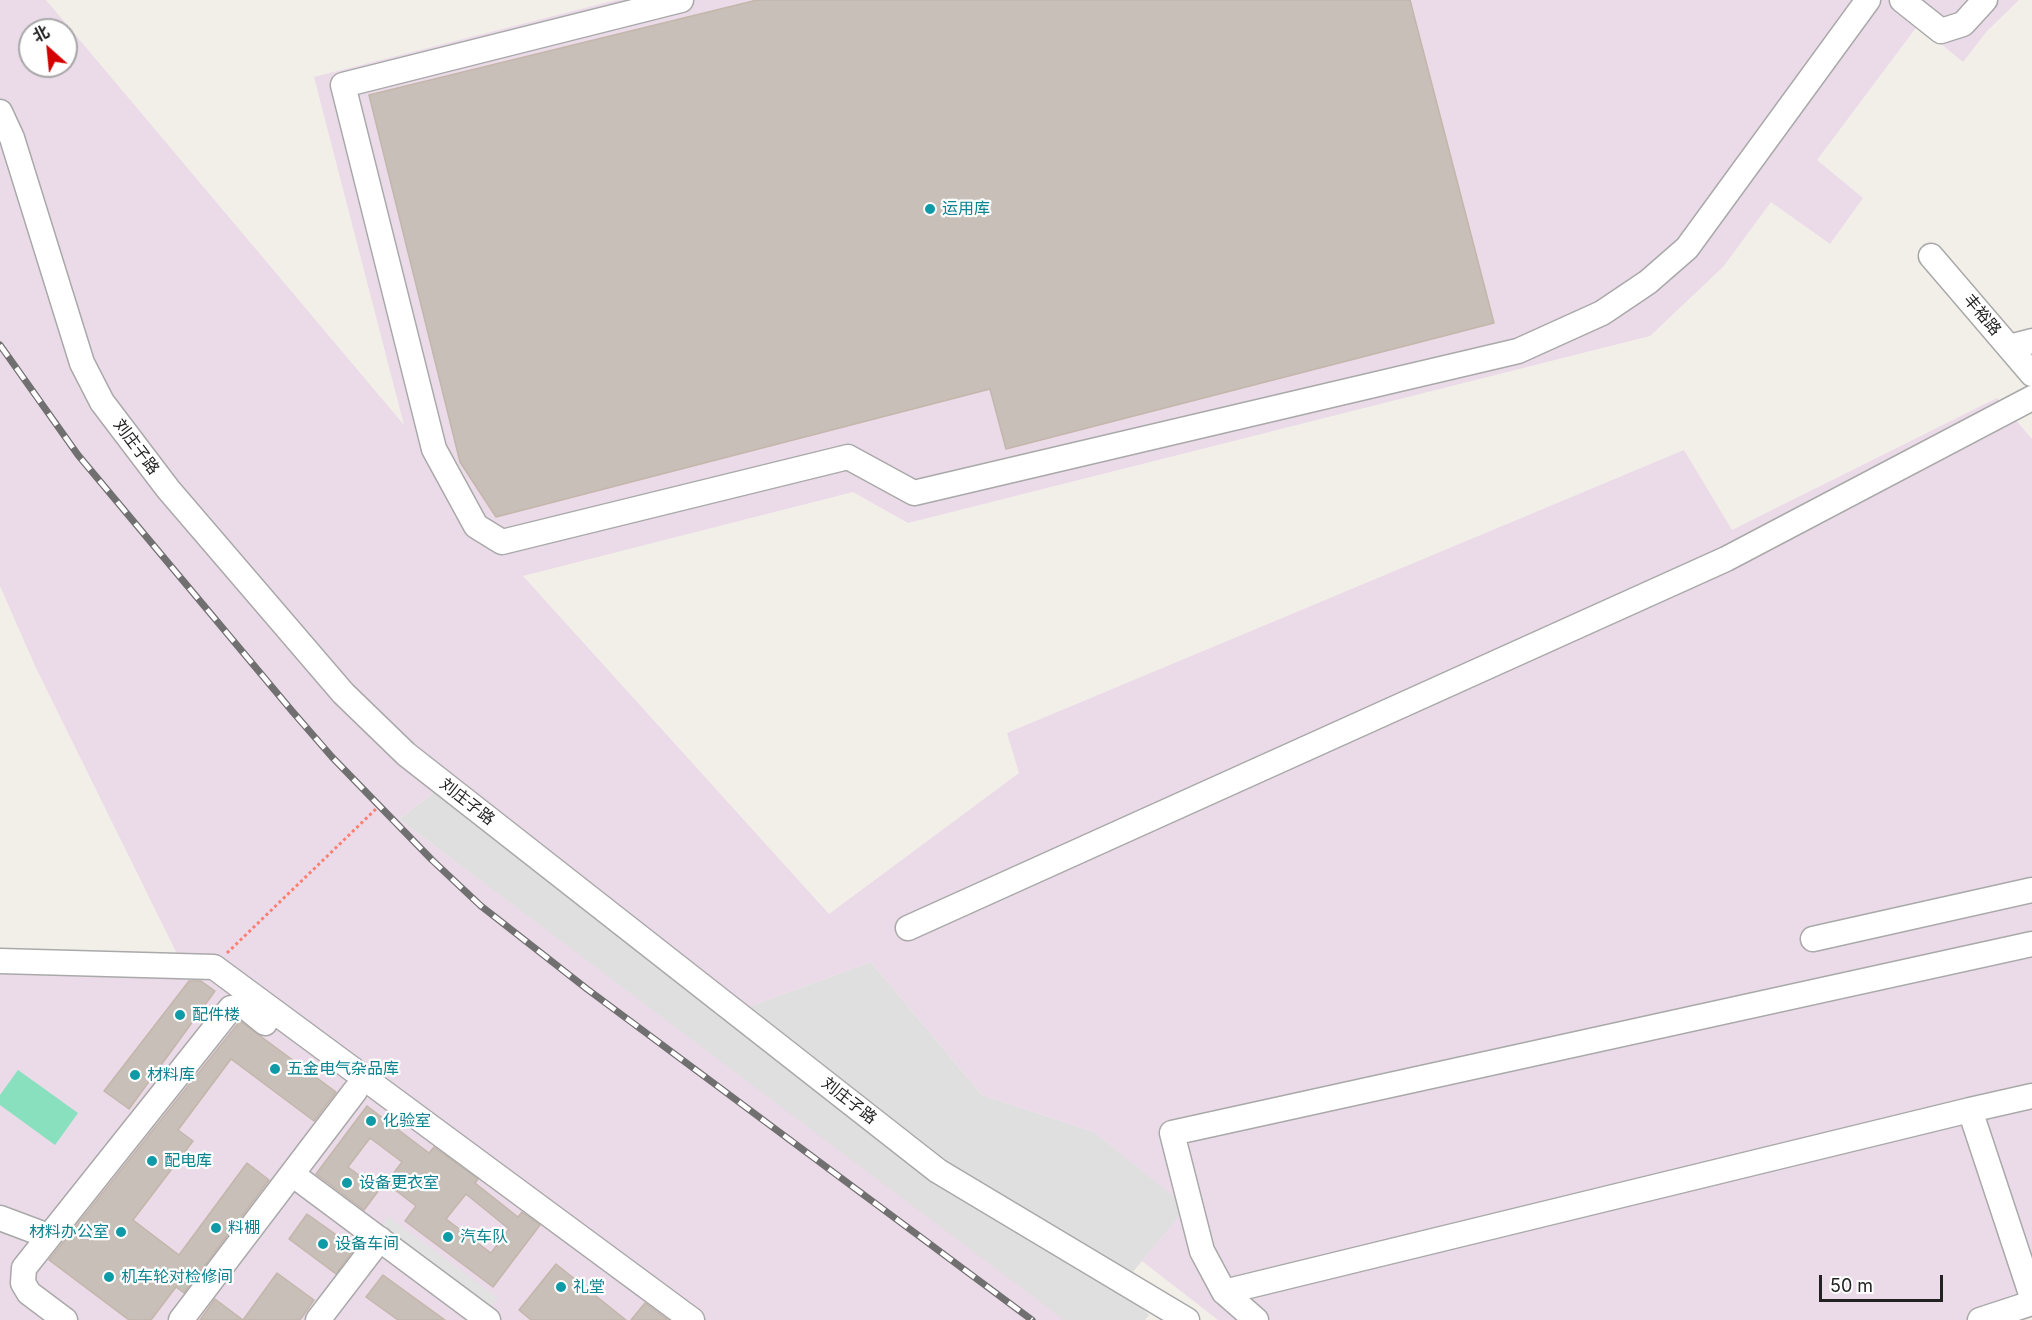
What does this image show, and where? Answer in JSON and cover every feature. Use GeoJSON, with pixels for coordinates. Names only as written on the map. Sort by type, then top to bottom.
{"type":"FeatureCollection","features":[{"type":"Feature","properties":{"kind":"street"},"geometry":{"type":"LineString","coordinates":[[681,0],[343,85],[434,449],[476,526],[502,542],[848,457],[914,493],[1518,351],[1602,313],[1648,282],[1687,248],[1868,0]]}},
{"type":"Feature","properties":{"kind":"street"},"geometry":{"type":"LineString","coordinates":[[1902,0],[1941,31],[1963,24],[1985,0]]}},
{"type":"Feature","properties":{"kind":"street","name":"刘庄子路"},"geometry":{"type":"LineString","coordinates":[[0,112],[12,138],[81,363],[102,402],[168,489],[343,693],[406,754],[938,1171],[1156,1299],[1187,1320]]}},
{"type":"Feature","properties":{"kind":"street","name":"丰裕路"},"geometry":{"type":"LineString","coordinates":[[1931,256],[2032,374]]}},
{"type":"Feature","properties":{"kind":"street"},"geometry":{"type":"LineString","coordinates":[[2009,347],[2032,340]]}},
{"type":"Feature","properties":{"kind":"street"},"geometry":{"type":"LineString","coordinates":[[908,928],[1726,559],[2032,398]]}},
{"type":"Feature","properties":{"kind":"street"},"geometry":{"type":"LineString","coordinates":[[1813,939],[2032,890]]}},
{"type":"Feature","properties":{"kind":"street"},"geometry":{"type":"LineString","coordinates":[[1256,1320],[1224,1292],[1202,1251],[1172,1133],[2032,944]]}},
{"type":"Feature","properties":{"kind":"street"},"geometry":{"type":"LineString","coordinates":[[0,961],[214,967],[692,1320]]}},
{"type":"Feature","properties":{"kind":"street"},"geometry":{"type":"LineString","coordinates":[[65,1320],[28,1293],[23,1283],[24,1268],[231,1008],[244,1006],[412,1135]]}},
{"type":"Feature","properties":{"kind":"street"},"geometry":{"type":"LineString","coordinates":[[182,1320],[355,1091]]}},
{"type":"Feature","properties":{"kind":"street"},"geometry":{"type":"LineString","coordinates":[[1224,1292],[2032,1096]]}},
{"type":"Feature","properties":{"kind":"street"},"geometry":{"type":"LineString","coordinates":[[1970,1110],[2032,1297]]}},
{"type":"Feature","properties":{"kind":"street"},"geometry":{"type":"LineString","coordinates":[[292,1174],[488,1320]]}},
{"type":"Feature","properties":{"kind":"street"},"geometry":{"type":"LineString","coordinates":[[0,1218],[48,1236]]}},
{"type":"Feature","properties":{"kind":"street"},"geometry":{"type":"LineString","coordinates":[[318,1320],[380,1239]]}},
{"type":"Feature","properties":{"kind":"street"},"geometry":{"type":"LineString","coordinates":[[1980,1320],[2032,1303]]}},
{"type":"Feature","properties":{"kind":"path"},"geometry":{"type":"LineString","coordinates":[[214,967],[241,937],[379,806]]}},
{"type":"Feature","properties":{"kind":"shaded area"},"geometry":{"type":"Polygon","coordinates":[[[0,0],[46,0],[61,18],[18,18],[18,78],[78,78],[78,38],[404,425],[314,77],[616,0],[2019,0],[1987,31],[1963,62],[1918,25],[1817,160],[1863,198],[1830,244],[1771,202],[1723,267],[1650,336],[908,523],[853,492],[523,576],[829,914],[1019,773],[1007,733],[1684,450],[1732,530],[1997,398],[2032,439],[2032,1316],[2019,1320],[1218,1320],[1142,1261],[1187,1207],[1094,1132],[982,1095],[871,962],[726,1015],[435,792],[399,819],[1064,1320],[0,1320],[0,971],[186,972],[36,668],[0,586],[0,0]]]}},
{"type":"Feature","properties":{"kind":"shaded area"},"geometry":{"type":"Polygon","coordinates":[[[435,792],[726,1015],[871,962],[982,1095],[1094,1132],[1188,1207],[1120,1287],[1149,1315],[1145,1320],[1060,1320],[399,819],[435,792]]]}},
{"type":"Feature","properties":{"kind":"shaded area"},"geometry":{"type":"Polygon","coordinates":[[[388,1216],[498,1298],[487,1312],[377,1231],[388,1216]]]}},
{"type":"Feature","properties":{"kind":"green space"},"geometry":{"type":"Polygon","coordinates":[[[18,1070],[78,1113],[55,1145],[0,1105],[0,1095],[18,1070]]]}},
{"type":"Feature","properties":{"kind":"building","name":"运用库"},"geometry":{"type":"Polygon","coordinates":[[[757,0],[1410,0],[1494,323],[1006,449],[990,389],[496,517],[460,462],[369,95],[757,0]]]}},
{"type":"Feature","properties":{"kind":"building"},"geometry":{"type":"Polygon","coordinates":[[[189,981],[201,981],[215,991],[129,1109],[104,1091],[189,981]]]}},
{"type":"Feature","properties":{"kind":"building"},"geometry":{"type":"Polygon","coordinates":[[[240,1021],[336,1092],[314,1121],[231,1059],[178,1130],[193,1141],[133,1220],[179,1255],[247,1163],[269,1180],[184,1293],[176,1287],[151,1320],[129,1320],[49,1260],[240,1021]]]}},
{"type":"Feature","properties":{"kind":"building"},"geometry":{"type":"Polygon","coordinates":[[[367,1106],[429,1153],[434,1147],[478,1179],[475,1183],[518,1217],[522,1212],[540,1225],[493,1287],[405,1221],[416,1206],[386,1183],[402,1162],[370,1138],[348,1167],[379,1190],[364,1210],[316,1174],[367,1106]],[[466,1194],[446,1219],[491,1253],[509,1229],[466,1194]]]}},
{"type":"Feature","properties":{"kind":"building","name":"设备车间"},"geometry":{"type":"Polygon","coordinates":[[[307,1214],[355,1248],[336,1274],[289,1239],[307,1214]]]}},
{"type":"Feature","properties":{"kind":"building","name":"礼堂"},"geometry":{"type":"Polygon","coordinates":[[[556,1264],[626,1320],[531,1320],[519,1310],[556,1264]]]}},
{"type":"Feature","properties":{"kind":"building"},"geometry":{"type":"Polygon","coordinates":[[[277,1273],[314,1300],[300,1320],[243,1320],[277,1273]]]}},
{"type":"Feature","properties":{"kind":"building"},"geometry":{"type":"Polygon","coordinates":[[[383,1275],[445,1320],[398,1320],[366,1297],[383,1275]]]}},
{"type":"Feature","properties":{"kind":"building"},"geometry":{"type":"Polygon","coordinates":[[[215,1299],[243,1320],[200,1320],[215,1299]]]}},
{"type":"Feature","properties":{"kind":"building"},"geometry":{"type":"Polygon","coordinates":[[[645,1303],[668,1320],[631,1320],[645,1303]]]}},
{"type":"Feature","properties":{"kind":"railway"},"geometry":{"type":"LineString","coordinates":[[0,345],[78,455],[292,711],[332,757],[432,860],[481,906],[587,989],[1032,1320]]}},
{"type":"Feature","properties":{"kind":"place","name":"运用库"},"geometry":{"type":"Point","coordinates":[930,209]}},
{"type":"Feature","properties":{"kind":"place","name":"配件楼"},"geometry":{"type":"Point","coordinates":[180,1015]}},
{"type":"Feature","properties":{"kind":"place","name":"五金电气杂品库"},"geometry":{"type":"Point","coordinates":[275,1069]}},
{"type":"Feature","properties":{"kind":"place","name":"材料库"},"geometry":{"type":"Point","coordinates":[135,1075]}},
{"type":"Feature","properties":{"kind":"place","name":"化验室"},"geometry":{"type":"Point","coordinates":[371,1121]}},
{"type":"Feature","properties":{"kind":"place","name":"配电库"},"geometry":{"type":"Point","coordinates":[152,1161]}},
{"type":"Feature","properties":{"kind":"place","name":"设备更衣室"},"geometry":{"type":"Point","coordinates":[347,1183]}},
{"type":"Feature","properties":{"kind":"place","name":"料棚"},"geometry":{"type":"Point","coordinates":[216,1228]}},
{"type":"Feature","properties":{"kind":"place","name":"材料办公室"},"geometry":{"type":"Point","coordinates":[121,1232]}},
{"type":"Feature","properties":{"kind":"place","name":"汽车队"},"geometry":{"type":"Point","coordinates":[448,1237]}},
{"type":"Feature","properties":{"kind":"place","name":"设备车间"},"geometry":{"type":"Point","coordinates":[323,1244]}},
{"type":"Feature","properties":{"kind":"place","name":"机车轮对检修间"},"geometry":{"type":"Point","coordinates":[109,1277]}},
{"type":"Feature","properties":{"kind":"place","name":"礼堂"},"geometry":{"type":"Point","coordinates":[561,1287]}}]}
